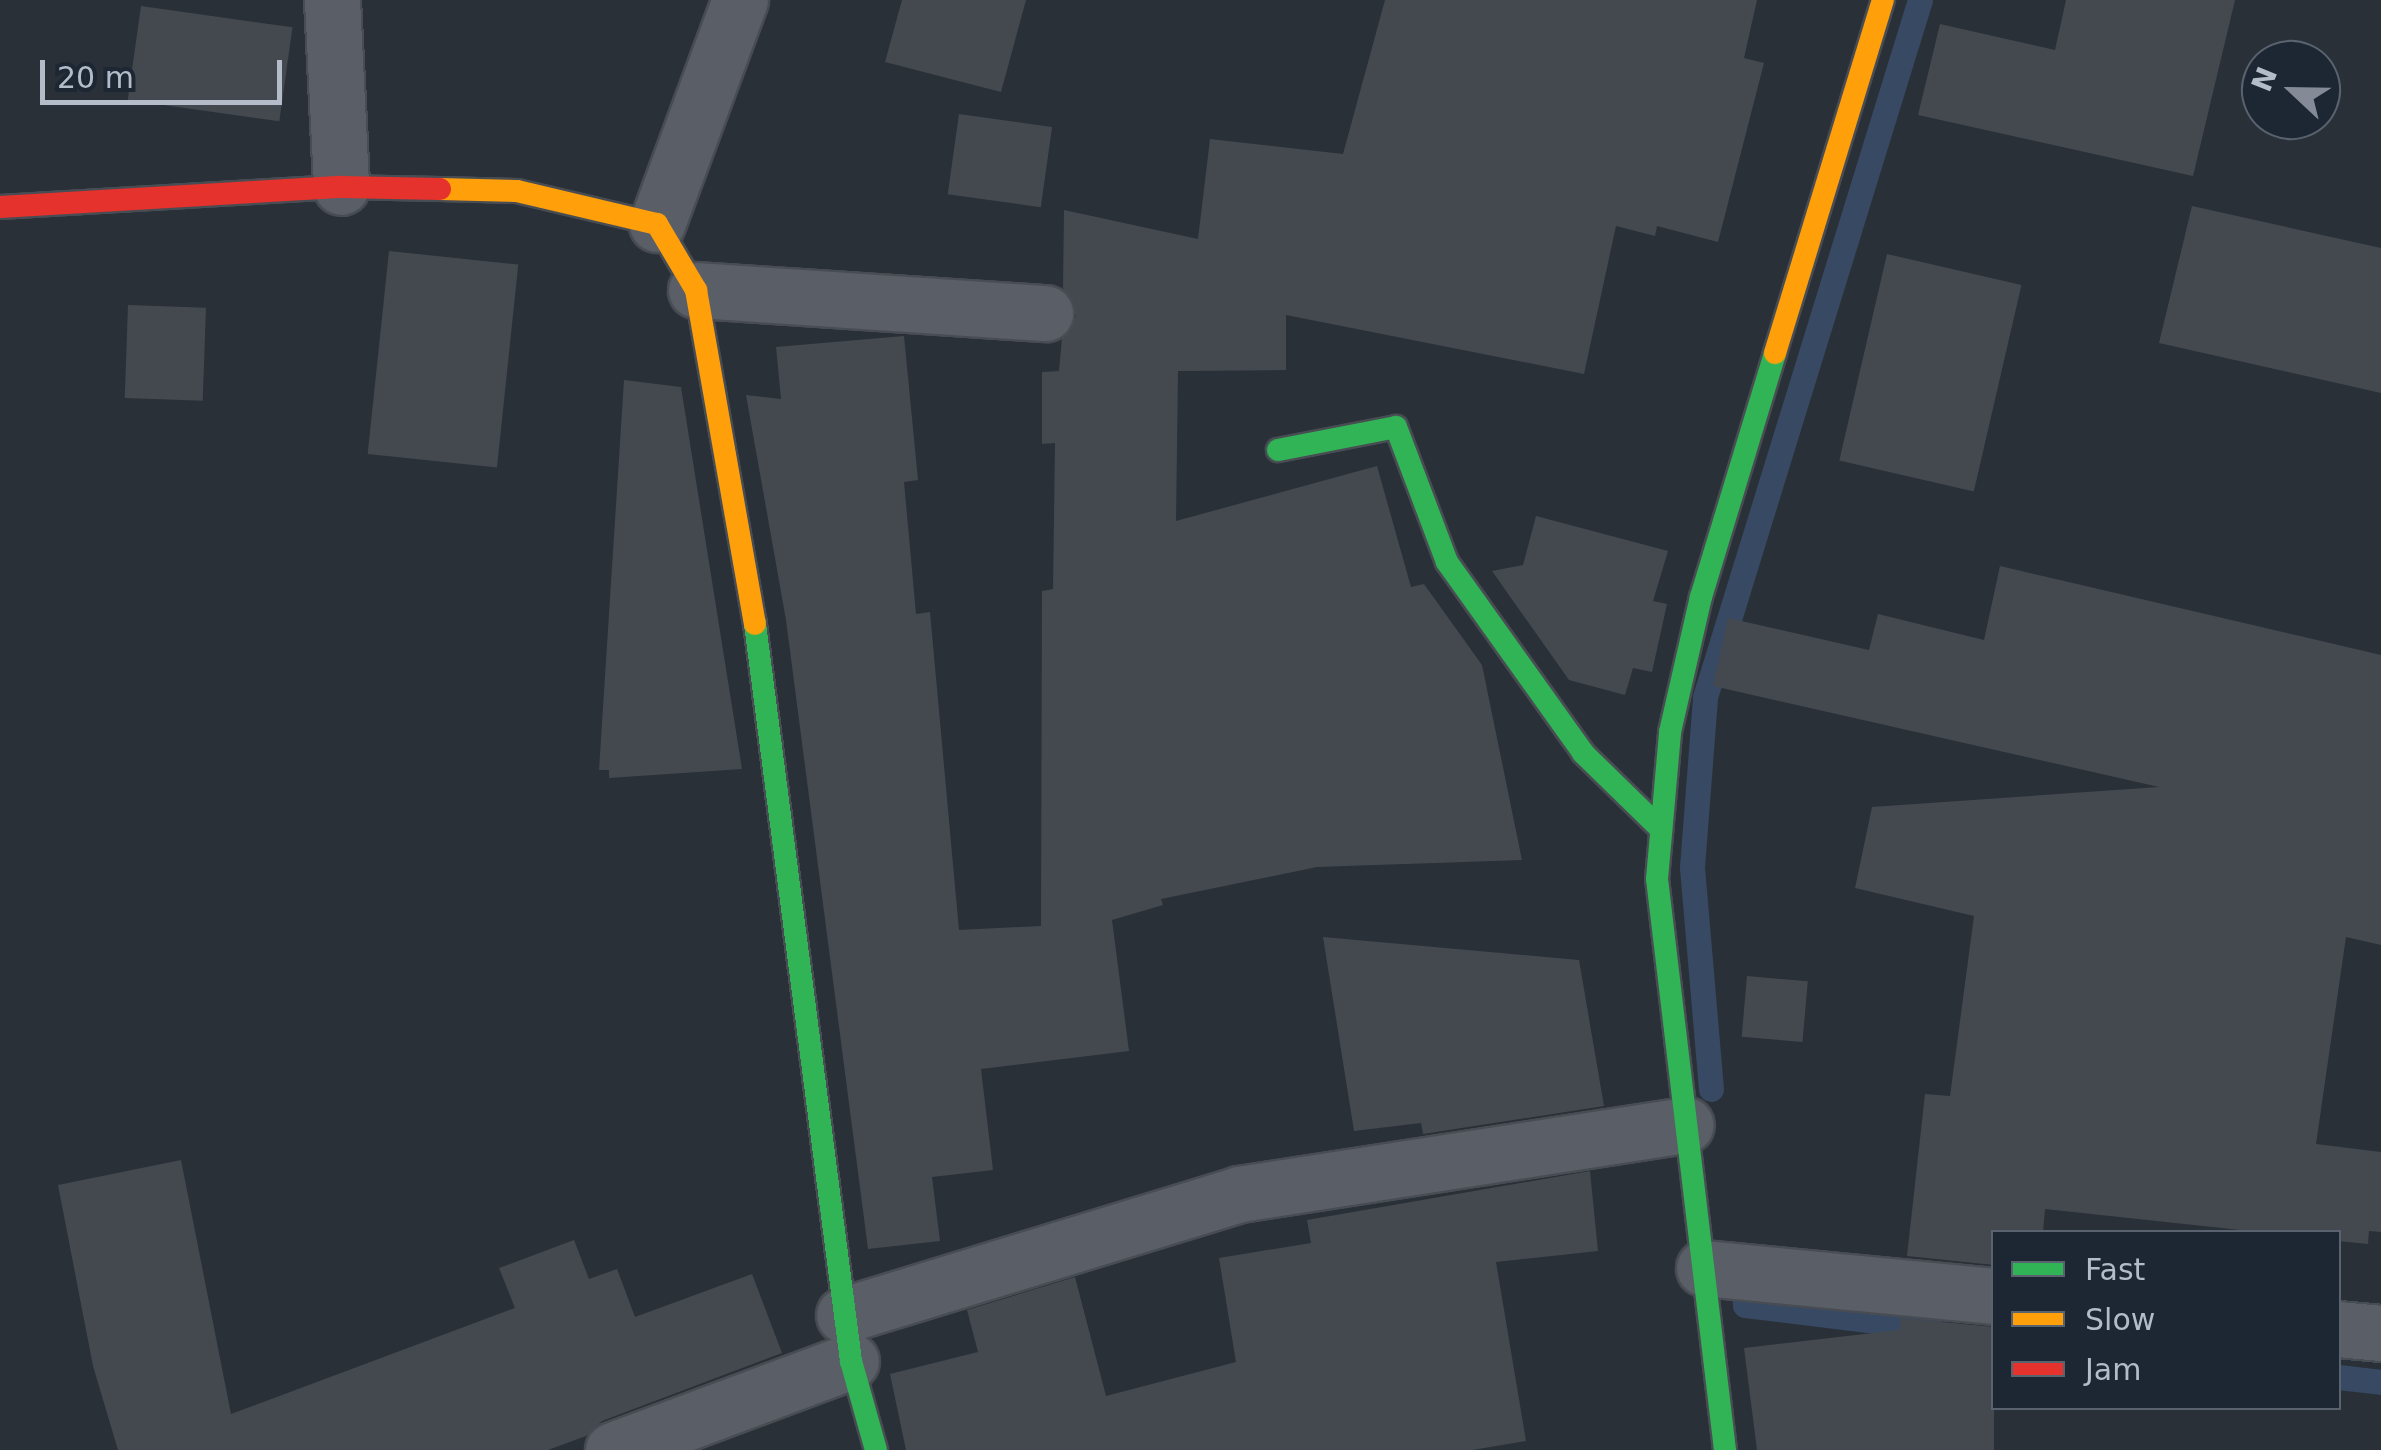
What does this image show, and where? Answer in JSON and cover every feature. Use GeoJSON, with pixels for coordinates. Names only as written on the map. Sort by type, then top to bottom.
{"type":"FeatureCollection","features":[{"type":"Feature","properties":{"kind":"street"},"geometry":{"type":"LineString","coordinates":[[332,0],[341,187]]}},
{"type":"Feature","properties":{"kind":"street"},"geometry":{"type":"LineString","coordinates":[[657,224],[740,0]]}},
{"type":"Feature","properties":{"kind":"street"},"geometry":{"type":"LineString","coordinates":[[1725,1450],[1657,879],[1670,732],[1701,597],[1884,0]]}},
{"type":"Feature","properties":{"kind":"street"},"geometry":{"type":"LineString","coordinates":[[0,206],[341,187],[517,191],[657,224],[696,290],[754,624],[847,1338],[876,1450]]}},
{"type":"Feature","properties":{"kind":"street"},"geometry":{"type":"LineString","coordinates":[[696,290],[1045,313]]}},
{"type":"Feature","properties":{"kind":"street"},"geometry":{"type":"LineString","coordinates":[[1278,450],[1396,426],[1447,562],[1583,753],[1662,829]]}},
{"type":"Feature","properties":{"kind":"street"},"geometry":{"type":"LineString","coordinates":[[613,1450],[847,1338],[1239,1194],[1686,1125]]}},
{"type":"Feature","properties":{"kind":"street"},"geometry":{"type":"LineString","coordinates":[[1704,1268],[1991,1296]]}},
{"type":"Feature","properties":{"kind":"street"},"geometry":{"type":"LineString","coordinates":[[2341,1329],[2381,1333]]}},
{"type":"Feature","properties":{"kind":"building"},"geometry":{"type":"Polygon","coordinates":[[[902,0],[1026,0],[1001,92],[885,62],[902,0]]]}},
{"type":"Feature","properties":{"kind":"building"},"geometry":{"type":"Polygon","coordinates":[[[1385,0],[1757,0],[1744,58],[1764,63],[1718,242],[1657,226],[1655,236],[1616,226],[1584,374],[1286,315],[1286,370],[1178,371],[1176,521],[1377,466],[1411,587],[1424,584],[1482,665],[1522,860],[1317,867],[1161,899],[1163,905],[1112,920],[1129,1051],[981,1069],[993,1170],[932,1177],[940,1241],[868,1249],[786,620],[746,395],[781,399],[776,347],[904,336],[918,480],[904,482],[916,614],[930,612],[959,930],[1041,926],[1042,591],[1053,589],[1055,443],[1042,444],[1042,372],[1059,371],[1062,338],[1076,316],[1063,288],[1064,210],[1198,239],[1210,139],[1343,154],[1385,0]]]}},
{"type":"Feature","properties":{"kind":"building"},"geometry":{"type":"Polygon","coordinates":[[[2066,0],[2235,0],[2193,176],[1918,115],[1940,24],[2055,50],[2066,0]]]}},
{"type":"Feature","properties":{"kind":"building"},"geometry":{"type":"Polygon","coordinates":[[[141,6],[293,27],[279,121],[128,100],[141,6]]]}},
{"type":"Feature","properties":{"kind":"building"},"geometry":{"type":"Polygon","coordinates":[[[959,114],[1052,127],[1041,207],[948,194],[959,114]]]}},
{"type":"Feature","properties":{"kind":"building"},"geometry":{"type":"Polygon","coordinates":[[[2192,206],[2381,248],[2381,393],[2159,343],[2192,206]]]}},
{"type":"Feature","properties":{"kind":"building"},"geometry":{"type":"Polygon","coordinates":[[[389,251],[518,265],[497,467],[368,454],[389,251]]]}},
{"type":"Feature","properties":{"kind":"building"},"geometry":{"type":"Polygon","coordinates":[[[1887,254],[2021,285],[1974,492],[1839,461],[1887,254]]]}},
{"type":"Feature","properties":{"kind":"building"},"geometry":{"type":"Polygon","coordinates":[[[128,305],[206,308],[203,401],[125,398],[128,305]]]}},
{"type":"Feature","properties":{"kind":"building"},"geometry":{"type":"Polygon","coordinates":[[[624,380],[681,387],[742,769],[609,778],[609,770],[599,770],[624,380]]]}},
{"type":"Feature","properties":{"kind":"building"},"geometry":{"type":"Polygon","coordinates":[[[1536,516],[1668,551],[1653,601],[1667,604],[1652,672],[1633,668],[1625,695],[1569,680],[1492,571],[1523,565],[1536,516]]]}},
{"type":"Feature","properties":{"kind":"building"},"geometry":{"type":"Polygon","coordinates":[[[2000,566],[2381,655],[2381,945],[2346,937],[2316,1144],[2381,1152],[2381,1232],[2369,1231],[2368,1244],[2341,1241],[2341,1230],[2240,1230],[2045,1209],[2043,1230],[1991,1230],[1991,1265],[1907,1256],[1925,1094],[1950,1096],[1974,916],[1855,888],[1872,807],[2159,787],[1713,686],[1728,618],[1869,650],[1878,614],[1984,640],[2000,566]]]}},
{"type":"Feature","properties":{"kind":"building"},"geometry":{"type":"Polygon","coordinates":[[[1323,937],[1579,960],[1604,1106],[1423,1134],[1421,1123],[1354,1131],[1323,937]]]}},
{"type":"Feature","properties":{"kind":"building"},"geometry":{"type":"Polygon","coordinates":[[[1747,976],[1808,981],[1802,1042],[1742,1037],[1747,976]]]}},
{"type":"Feature","properties":{"kind":"building"},"geometry":{"type":"Polygon","coordinates":[[[181,1160],[231,1414],[515,1308],[499,1268],[574,1240],[589,1279],[617,1269],[635,1317],[752,1274],[782,1353],[602,1421],[586,1436],[548,1450],[118,1450],[93,1366],[58,1185],[181,1160]]]}},
{"type":"Feature","properties":{"kind":"building"},"geometry":{"type":"Polygon","coordinates":[[[1590,1171],[1598,1251],[1496,1262],[1526,1441],[1472,1450],[906,1450],[890,1374],[978,1352],[967,1310],[1075,1277],[1106,1396],[1236,1362],[1219,1258],[1311,1243],[1307,1220],[1590,1171]]]}},
{"type":"Feature","properties":{"kind":"building"},"geometry":{"type":"Polygon","coordinates":[[[1901,1318],[1991,1327],[1994,1450],[1757,1450],[1744,1348],[1899,1330],[1901,1318]]]}},
{"type":"Feature","properties":{"kind":"waterway"},"geometry":{"type":"LineString","coordinates":[[1711,1089],[1692,867],[1705,697],[1920,0]]}},
{"type":"Feature","properties":{"kind":"waterway"},"geometry":{"type":"LineString","coordinates":[[1743,1288],[1745,1305],[1931,1328]]}},
{"type":"Feature","properties":{"kind":"waterway"},"geometry":{"type":"LineString","coordinates":[[2341,1377],[2381,1382]]}},
{"type":"Feature","properties":{"kind":"traffic: fast"},"geometry":{"type":"LineString","coordinates":[[1725,1450],[1657,879],[1670,732],[1701,597],[1775,353]]}},
{"type":"Feature","properties":{"kind":"traffic: fast"},"geometry":{"type":"LineString","coordinates":[[1278,450],[1396,427],[1447,562],[1583,753],[1661,829]]}},
{"type":"Feature","properties":{"kind":"traffic: fast"},"geometry":{"type":"LineString","coordinates":[[755,624],[851,1361],[876,1450]]}},
{"type":"Feature","properties":{"kind":"traffic: slow"},"geometry":{"type":"LineString","coordinates":[[1775,353],[1883,0]]}},
{"type":"Feature","properties":{"kind":"traffic: slow"},"geometry":{"type":"LineString","coordinates":[[440,189],[517,191],[657,224],[696,290],[755,624]]}},
{"type":"Feature","properties":{"kind":"traffic: jam"},"geometry":{"type":"LineString","coordinates":[[0,207],[341,187],[440,189]]}}]}
